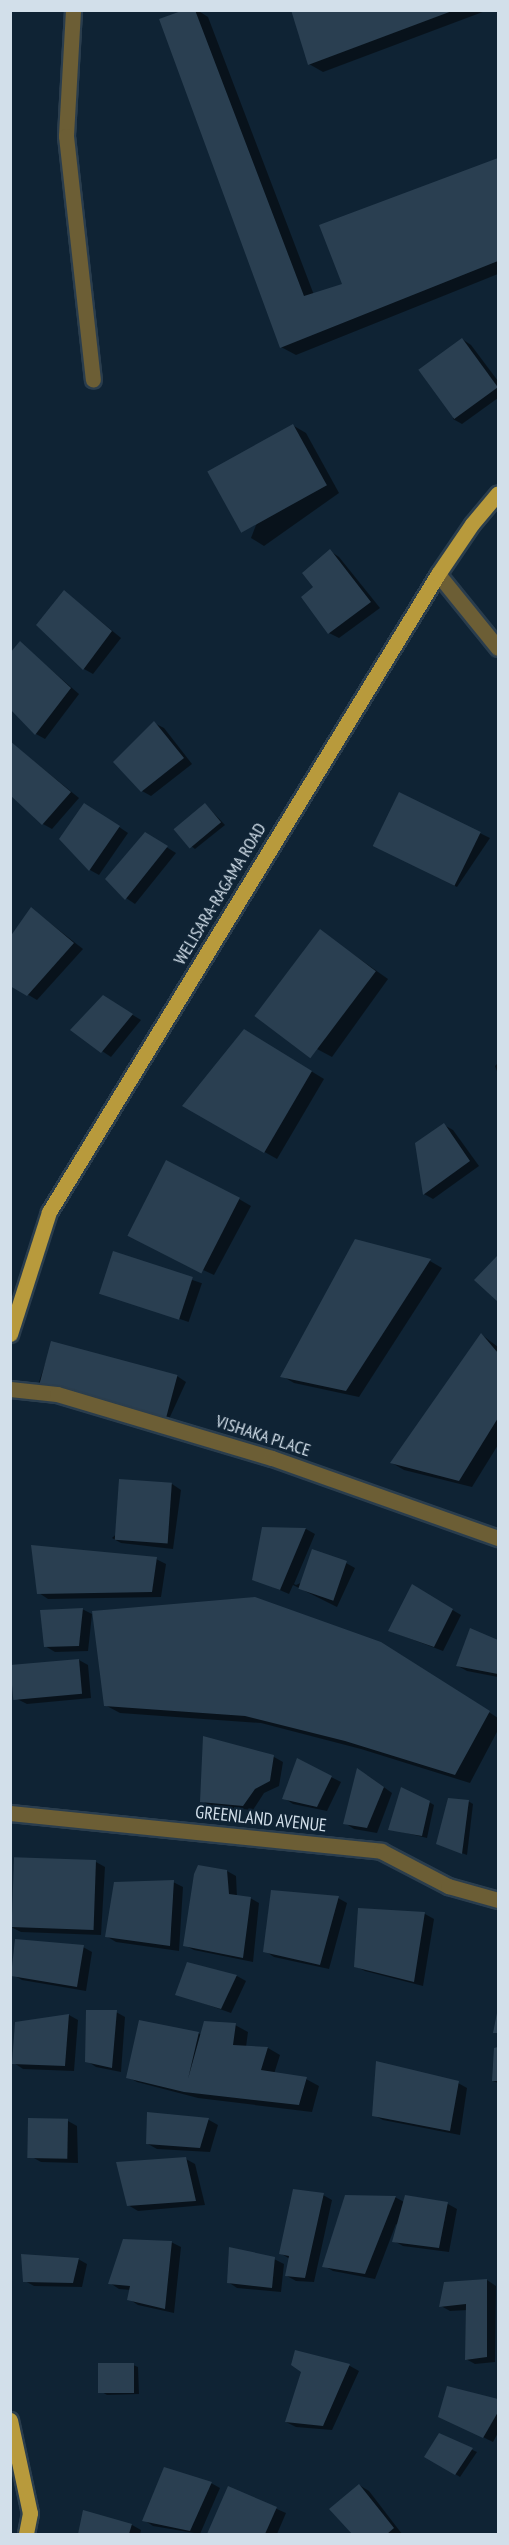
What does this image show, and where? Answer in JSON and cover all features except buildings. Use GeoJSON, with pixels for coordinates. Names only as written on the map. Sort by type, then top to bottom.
{"type":"FeatureCollection","features":[{"type":"Feature","properties":{"kind":"main road","name":"WELISARA-RAGAMA ROAD"},"geometry":{"type":"LineString","coordinates":[[10,1334],[49,1212],[438,574],[472,524],[498,493]]}},
{"type":"Feature","properties":{"kind":"main road"},"geometry":{"type":"LineString","coordinates":[[10,2420],[30,2513],[26,2535]]}},
{"type":"Feature","properties":{"kind":"street"},"geometry":{"type":"LineString","coordinates":[[74,10],[66,136],[93,380]]}},
{"type":"Feature","properties":{"kind":"street"},"geometry":{"type":"LineString","coordinates":[[438,574],[498,648]]}},
{"type":"Feature","properties":{"kind":"street","name":"VISHAKA PLACE"},"geometry":{"type":"LineString","coordinates":[[10,1389],[57,1394],[273,1458],[498,1538]]}},
{"type":"Feature","properties":{"kind":"street","name":"GREENLAND AVENUE"},"geometry":{"type":"LineString","coordinates":[[10,1813],[381,1851],[448,1886],[498,1900]]}}]}
